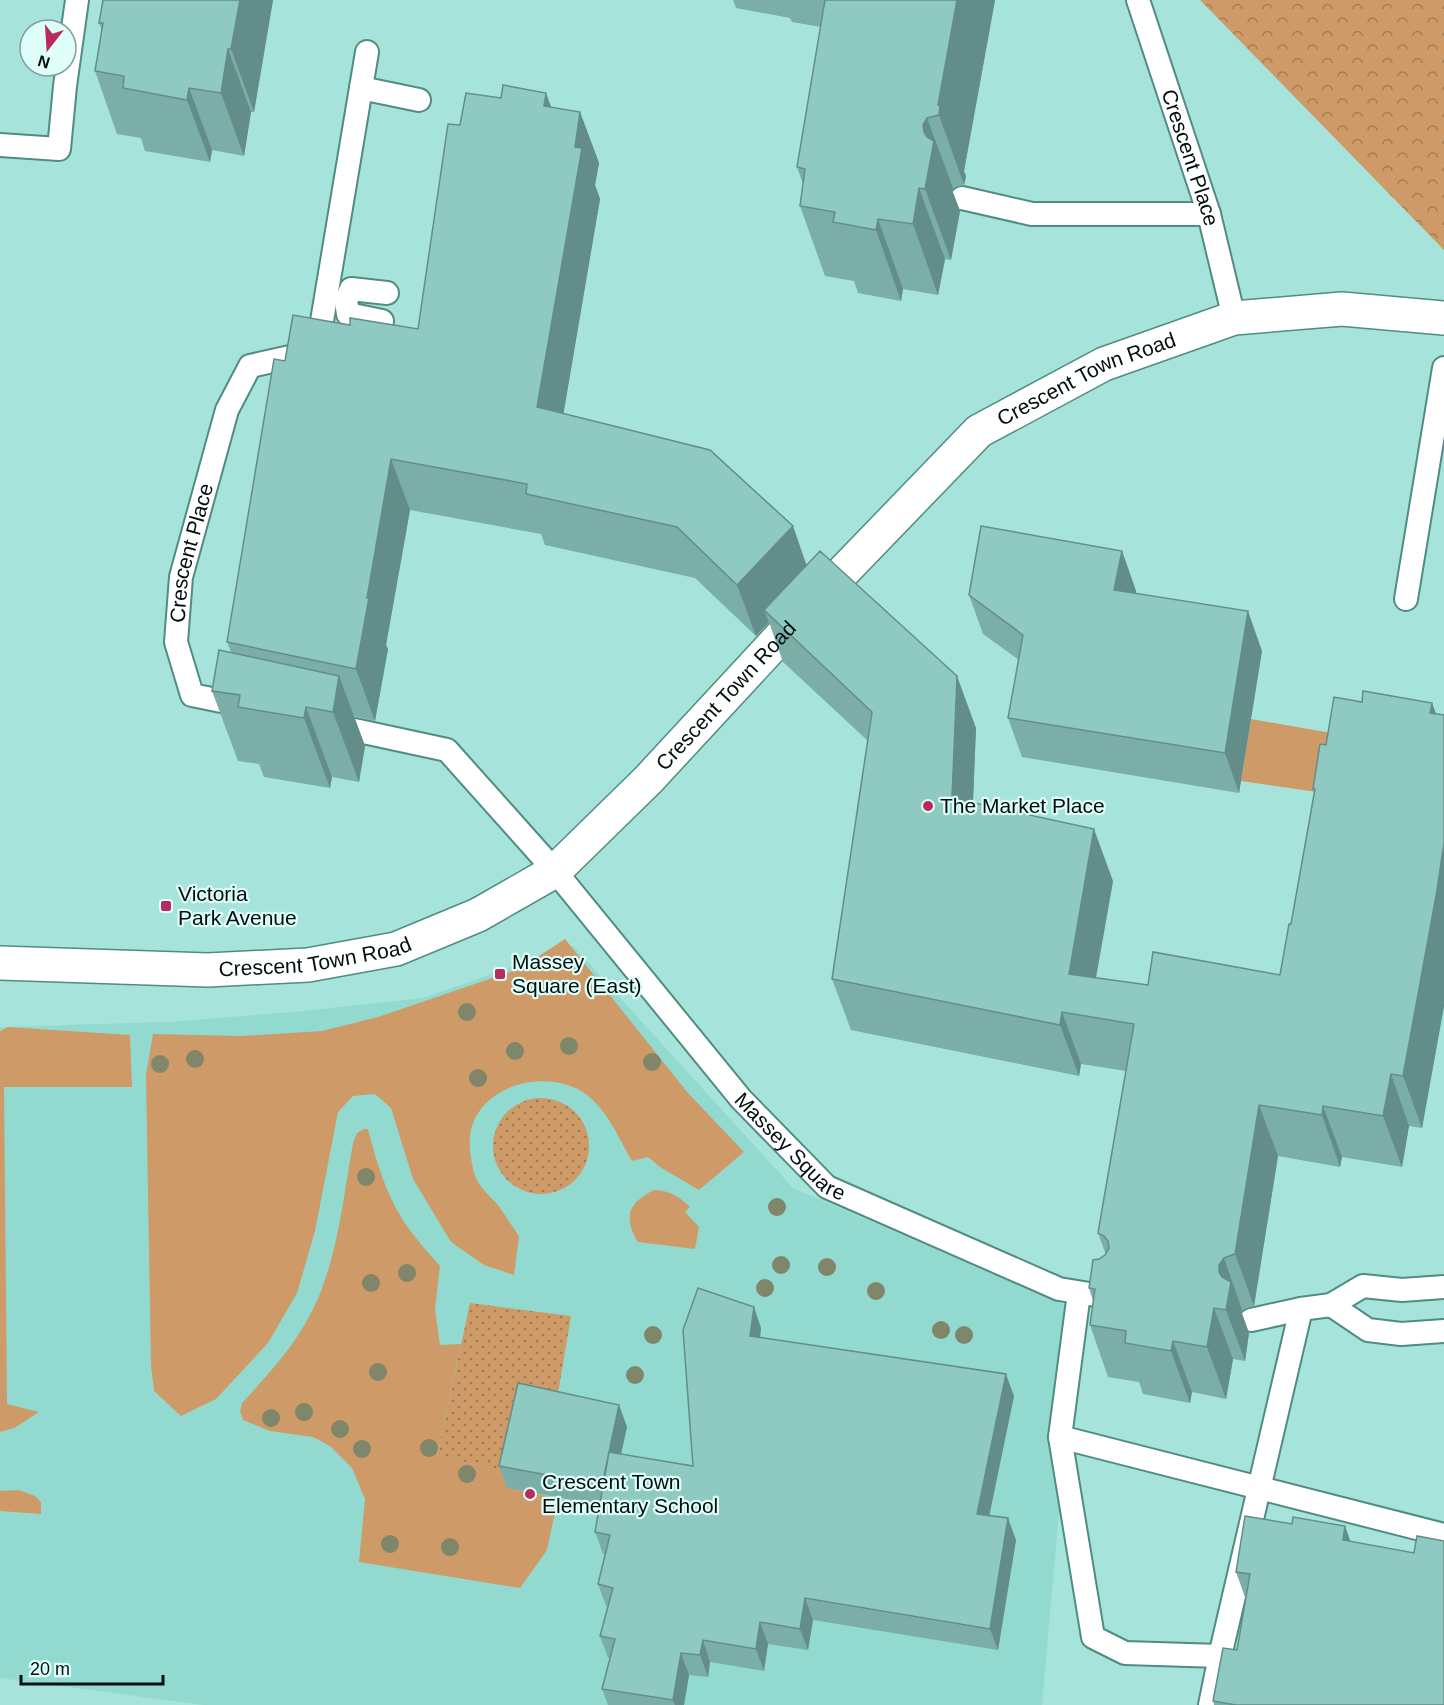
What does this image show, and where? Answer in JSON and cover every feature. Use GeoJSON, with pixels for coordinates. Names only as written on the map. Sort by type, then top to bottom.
{"type":"FeatureCollection","features":[{"type":"Feature","properties":{"kind":"street","name":"Crescent Town Road"},"geometry":{"type":"LineString","coordinates":[[0,963],[208,970],[308,965],[396,949],[478,915],[555,871],[648,780],[785,632],[979,431],[1104,364],[1234,318],[1342,309],[1444,318]]}},
{"type":"Feature","properties":{"kind":"lane"},"geometry":{"type":"LineString","coordinates":[[0,145],[59,148],[77,0]]}},
{"type":"Feature","properties":{"kind":"lane","name":"Crescent Place"},"geometry":{"type":"LineString","coordinates":[[1138,0],[1209,214],[1234,318]]}},
{"type":"Feature","properties":{"kind":"lane","name":"Crescent Place"},"geometry":{"type":"LineString","coordinates":[[262,710],[192,695],[176,642],[181,577],[227,410],[250,366],[317,351],[336,299],[367,52]]}},
{"type":"Feature","properties":{"kind":"lane"},"geometry":{"type":"LineString","coordinates":[[361,88],[419,99]]}},
{"type":"Feature","properties":{"kind":"lane"},"geometry":{"type":"LineString","coordinates":[[962,198],[1032,214],[1209,214]]}},
{"type":"Feature","properties":{"kind":"lane"},"geometry":{"type":"LineString","coordinates":[[382,321],[348,314],[336,299],[351,289],[387,293]]}},
{"type":"Feature","properties":{"kind":"lane"},"geometry":{"type":"LineString","coordinates":[[1407,599],[1444,368]]}},
{"type":"Feature","properties":{"kind":"lane"},"geometry":{"type":"LineString","coordinates":[[308,720],[447,750],[555,871]]}},
{"type":"Feature","properties":{"kind":"lane","name":"Massey Square"},"geometry":{"type":"LineString","coordinates":[[555,871],[741,1099],[827,1187],[1059,1289],[1114,1298]]}},
{"type":"Feature","properties":{"kind":"lane"},"geometry":{"type":"LineString","coordinates":[[1251,1320],[1331,1305],[1363,1287],[1402,1290],[1444,1287]]}},
{"type":"Feature","properties":{"kind":"lane"},"geometry":{"type":"LineString","coordinates":[[1080,1293],[1060,1437],[1093,1637],[1125,1653],[1220,1656]]}},
{"type":"Feature","properties":{"kind":"lane"},"geometry":{"type":"LineString","coordinates":[[1331,1305],[1368,1330],[1401,1334],[1444,1331]]}},
{"type":"Feature","properties":{"kind":"lane"},"geometry":{"type":"LineString","coordinates":[[1210,1705],[1301,1309]]}},
{"type":"Feature","properties":{"kind":"lane"},"geometry":{"type":"LineString","coordinates":[[1060,1437],[1444,1535]]}},
{"type":"Feature","properties":{"kind":"shaded area","name":"Crescent Town Elementary School"},"geometry":{"type":"Polygon","coordinates":[[[573,946],[793,1188],[1077,1310],[1042,1705],[203,1705],[0,1678],[0,1027],[168,1022],[423,998],[573,946]]]}},
{"type":"Feature","properties":{"kind":"green space"},"geometry":{"type":"Polygon","coordinates":[[[1200,0],[1444,0],[1444,250],[1200,0]]]}},
{"type":"Feature","properties":{"kind":"green space"},"geometry":{"type":"Polygon","coordinates":[[[1251,719],[1354,737],[1345,796],[1241,781],[1251,719]]]}},
{"type":"Feature","properties":{"kind":"green space"},"geometry":{"type":"Polygon","coordinates":[[[565,939],[688,1093],[744,1152],[699,1190],[660,1167],[648,1157],[632,1161],[604,1113],[590,1097],[581,1091],[566,1085],[534,1082],[503,1091],[479,1112],[472,1126],[470,1145],[477,1180],[498,1205],[519,1236],[514,1275],[484,1265],[451,1242],[413,1179],[391,1108],[375,1094],[353,1096],[338,1112],[315,1231],[297,1293],[268,1343],[216,1399],[181,1416],[154,1391],[151,1366],[146,1075],[153,1034],[240,1036],[322,1031],[378,1017],[519,969],[565,939]]]}},
{"type":"Feature","properties":{"kind":"green space"},"geometry":{"type":"Polygon","coordinates":[[[8,1027],[130,1035],[132,1087],[4,1087],[7,1404],[39,1412],[14,1428],[0,1432],[0,1031],[8,1027]]]}},
{"type":"Feature","properties":{"kind":"green space"},"geometry":{"type":"Polygon","coordinates":[[[541,1098],[559,1102],[575,1112],[585,1128],[589,1146],[585,1164],[575,1180],[559,1190],[541,1194],[523,1190],[507,1180],[497,1164],[493,1146],[497,1128],[507,1112],[523,1102],[541,1098]]]}},
{"type":"Feature","properties":{"kind":"green space"},"geometry":{"type":"Polygon","coordinates":[[[368,1129],[384,1181],[397,1210],[411,1232],[440,1266],[435,1309],[440,1345],[461,1344],[437,1457],[511,1472],[508,1488],[558,1498],[547,1550],[520,1588],[359,1562],[365,1499],[352,1468],[330,1446],[313,1437],[270,1431],[243,1420],[240,1411],[242,1403],[291,1345],[316,1303],[337,1236],[353,1143],[357,1133],[368,1129]]]}},
{"type":"Feature","properties":{"kind":"green space"},"geometry":{"type":"Polygon","coordinates":[[[654,1190],[674,1195],[690,1207],[685,1212],[699,1227],[695,1249],[638,1242],[631,1225],[631,1212],[638,1200],[654,1190]]]}},
{"type":"Feature","properties":{"kind":"green space"},"geometry":{"type":"Polygon","coordinates":[[[470,1303],[571,1316],[555,1411],[511,1472],[437,1457],[470,1303]]]}},
{"type":"Feature","properties":{"kind":"green space"},"geometry":{"type":"Polygon","coordinates":[[[19,1490],[35,1496],[41,1502],[41,1514],[0,1511],[0,1491],[19,1490]]]}},
{"type":"Feature","properties":{"kind":"building"},"geometry":{"type":"Polygon","coordinates":[[[103,0],[240,0],[231,49],[228,49],[221,93],[189,88],[187,100],[123,88],[124,76],[95,71],[103,23],[99,23],[103,0]]]}},
{"type":"Feature","properties":{"kind":"building"},"geometry":{"type":"Polygon","coordinates":[[[825,0],[957,0],[938,105],[940,105],[939,115],[927,118],[923,125],[927,137],[934,141],[925,189],[919,188],[913,224],[878,219],[876,230],[833,222],[835,212],[800,206],[805,169],[797,167],[825,0]]]}},
{"type":"Feature","properties":{"kind":"building"},"geometry":{"type":"Polygon","coordinates":[[[503,85],[546,93],[544,106],[580,112],[575,147],[582,148],[537,407],[710,450],[793,526],[737,585],[677,527],[526,494],[527,484],[391,459],[356,669],[227,642],[274,359],[285,361],[293,315],[350,325],[350,318],[418,329],[448,124],[460,125],[466,93],[501,98],[503,85]]]}},
{"type":"Feature","properties":{"kind":"building"},"geometry":{"type":"Polygon","coordinates":[[[981,526],[1122,551],[1114,590],[1248,611],[1225,753],[1008,718],[1023,635],[969,595],[981,526]]]}},
{"type":"Feature","properties":{"kind":"building"},"geometry":{"type":"Polygon","coordinates":[[[820,551],[957,676],[952,798],[1094,829],[1069,974],[1148,985],[1153,952],[1280,975],[1315,789],[1313,789],[1320,744],[1326,745],[1334,697],[1362,702],[1363,691],[1432,703],[1430,713],[1444,715],[1444,843],[1403,1076],[1391,1074],[1383,1116],[1323,1106],[1322,1115],[1259,1105],[1235,1254],[1224,1258],[1219,1265],[1222,1277],[1231,1282],[1226,1310],[1214,1308],[1207,1347],[1173,1341],[1171,1351],[1125,1343],[1126,1331],[1090,1325],[1095,1289],[1089,1288],[1093,1260],[1105,1255],[1109,1248],[1108,1241],[1098,1233],[1134,1024],[1062,1012],[1060,1025],[832,979],[872,712],[764,610],[820,551]]]}},
{"type":"Feature","properties":{"kind":"building"},"geometry":{"type":"Polygon","coordinates":[[[219,650],[339,676],[333,712],[306,707],[304,718],[238,707],[240,695],[212,691],[219,650]]]}},
{"type":"Feature","properties":{"kind":"building"},"geometry":{"type":"Polygon","coordinates":[[[698,1288],[754,1307],[750,1336],[1006,1374],[977,1514],[1008,1518],[990,1629],[805,1598],[800,1629],[760,1622],[756,1649],[703,1640],[700,1655],[681,1653],[673,1700],[602,1689],[615,1639],[600,1636],[613,1588],[598,1584],[610,1535],[595,1532],[609,1452],[693,1466],[683,1330],[698,1288]]]}},
{"type":"Feature","properties":{"kind":"building"},"geometry":{"type":"Polygon","coordinates":[[[518,1383],[619,1405],[602,1485],[499,1466],[518,1383]]]}},
{"type":"Feature","properties":{"kind":"building"},"geometry":{"type":"Polygon","coordinates":[[[1245,1516],[1292,1524],[1293,1517],[1345,1526],[1343,1540],[1414,1553],[1417,1536],[1444,1541],[1444,1705],[1236,1705],[1213,1701],[1223,1648],[1237,1650],[1250,1574],[1236,1572],[1245,1516]]]}},
{"type":"Feature","properties":{"kind":"place","name":"The Market Place"},"geometry":{"type":"Point","coordinates":[928,806]}},
{"type":"Feature","properties":{"kind":"place","name":"Victoria Park Avenue"},"geometry":{"type":"Point","coordinates":[166,906]}},
{"type":"Feature","properties":{"kind":"place","name":"Massey Square (East)"},"geometry":{"type":"Point","coordinates":[500,974]}},
{"type":"Feature","properties":{"kind":"place","name":"Crescent Town Elementary School"},"geometry":{"type":"Point","coordinates":[530,1494]}}]}
